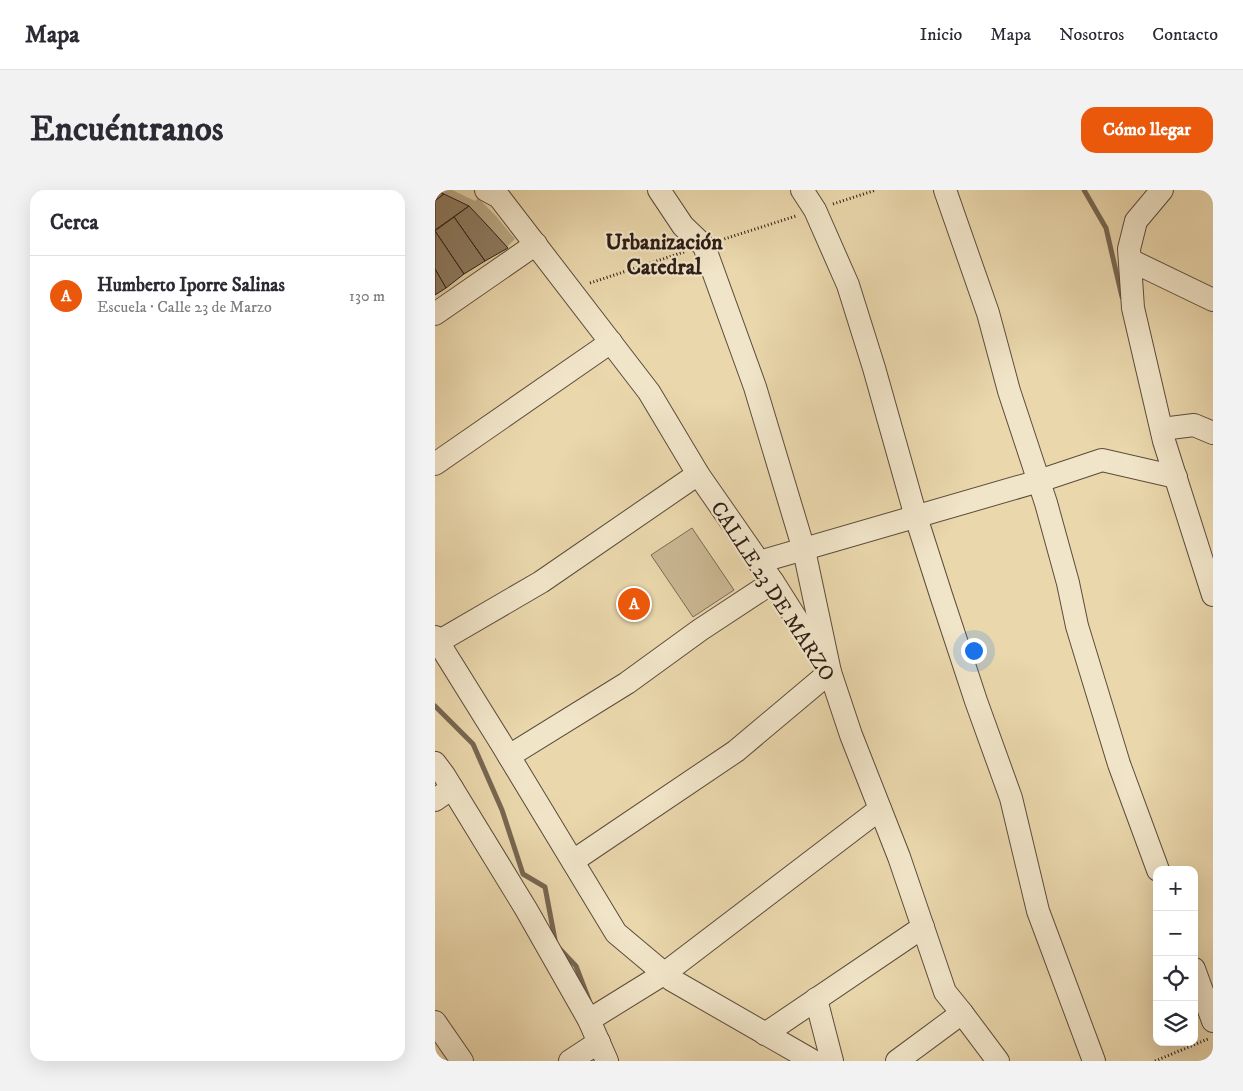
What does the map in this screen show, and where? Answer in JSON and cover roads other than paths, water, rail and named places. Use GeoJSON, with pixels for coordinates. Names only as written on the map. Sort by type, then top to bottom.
{"type":"FeatureCollection","features":[{"type":"Feature","properties":{"kind":"street","name":"CALLE 23 DE MARZO"},"geometry":{"type":"LineString","coordinates":[[486,190],[499,197],[649,392],[698,474],[773,582],[830,672],[851,736],[899,857],[945,992],[997,1061]]}},
{"type":"Feature","properties":{"kind":"street"},"geometry":{"type":"LineString","coordinates":[[573,861],[737,751],[830,672],[804,550],[755,387],[704,246],[683,226],[659,190]]}},
{"type":"Feature","properties":{"kind":"street"},"geometry":{"type":"LineString","coordinates":[[802,190],[815,210],[848,285],[877,377],[917,517],[968,677],[1011,798],[1038,911],[1094,1061]]}},
{"type":"Feature","properties":{"kind":"street"},"geometry":{"type":"LineString","coordinates":[[945,190],[988,313],[1009,391],[1046,503],[1068,583],[1077,626],[1119,764],[1157,866]]}},
{"type":"Feature","properties":{"kind":"street"},"geometry":{"type":"LineString","coordinates":[[1162,190],[1136,221],[1129,249],[1133,308],[1162,429],[1176,477],[1204,537],[1213,595]]}},
{"type":"Feature","properties":{"kind":"street"},"geometry":{"type":"LineString","coordinates":[[435,314],[536,244]]}},
{"type":"Feature","properties":{"kind":"street"},"geometry":{"type":"LineString","coordinates":[[1130,260],[1213,300]]}},
{"type":"Feature","properties":{"kind":"street"},"geometry":{"type":"LineString","coordinates":[[435,464],[611,342]]}},
{"type":"Feature","properties":{"kind":"street"},"geometry":{"type":"LineString","coordinates":[[1162,429],[1193,425],[1213,433]]}},
{"type":"Feature","properties":{"kind":"street"},"geometry":{"type":"LineString","coordinates":[[759,562],[1039,481],[1101,460],[1176,477]]}},
{"type":"Feature","properties":{"kind":"street"},"geometry":{"type":"LineString","coordinates":[[698,474],[541,582],[437,640],[616,932],[672,980],[813,1061]]}},
{"type":"Feature","properties":{"kind":"street"},"geometry":{"type":"LineString","coordinates":[[509,756],[627,683],[700,630],[773,582]]}},
{"type":"Feature","properties":{"kind":"street"},"geometry":{"type":"LineString","coordinates":[[435,763],[444,775],[444,794],[526,909],[589,1020],[603,1052],[570,1061]]}},
{"type":"Feature","properties":{"kind":"street"},"geometry":{"type":"LineString","coordinates":[[589,1020],[665,973],[880,809]]}},
{"type":"Feature","properties":{"kind":"street"},"geometry":{"type":"LineString","coordinates":[[765,1034],[923,927]]}},
{"type":"Feature","properties":{"kind":"street"},"geometry":{"type":"LineString","coordinates":[[1198,980],[1213,1021]]}},
{"type":"Feature","properties":{"kind":"street"},"geometry":{"type":"LineString","coordinates":[[816,999],[832,1061]]}},
{"type":"Feature","properties":{"kind":"street"},"geometry":{"type":"LineString","coordinates":[[897,1061],[962,1013]]}},
{"type":"Feature","properties":{"kind":"street"},"geometry":{"type":"LineString","coordinates":[[435,1022],[462,1061]]}},
{"type":"Feature","properties":{"kind":"waterway"},"geometry":{"type":"LineString","coordinates":[[1084,190],[1106,228],[1122,297]]}},
{"type":"Feature","properties":{"kind":"waterway"},"geometry":{"type":"LineString","coordinates":[[435,706],[473,744],[502,810],[523,874],[545,887],[556,945],[576,966],[589,1000]]}},
{"type":"Feature","properties":{"kind":"place","name":"Humberto Iporre Salinas"},"geometry":{"type":"Point","coordinates":[634,604]}},
{"type":"Feature","properties":{"kind":"district","name":"Urbanización Catedral"},"geometry":{"type":"Point","coordinates":[664,254]}}]}
